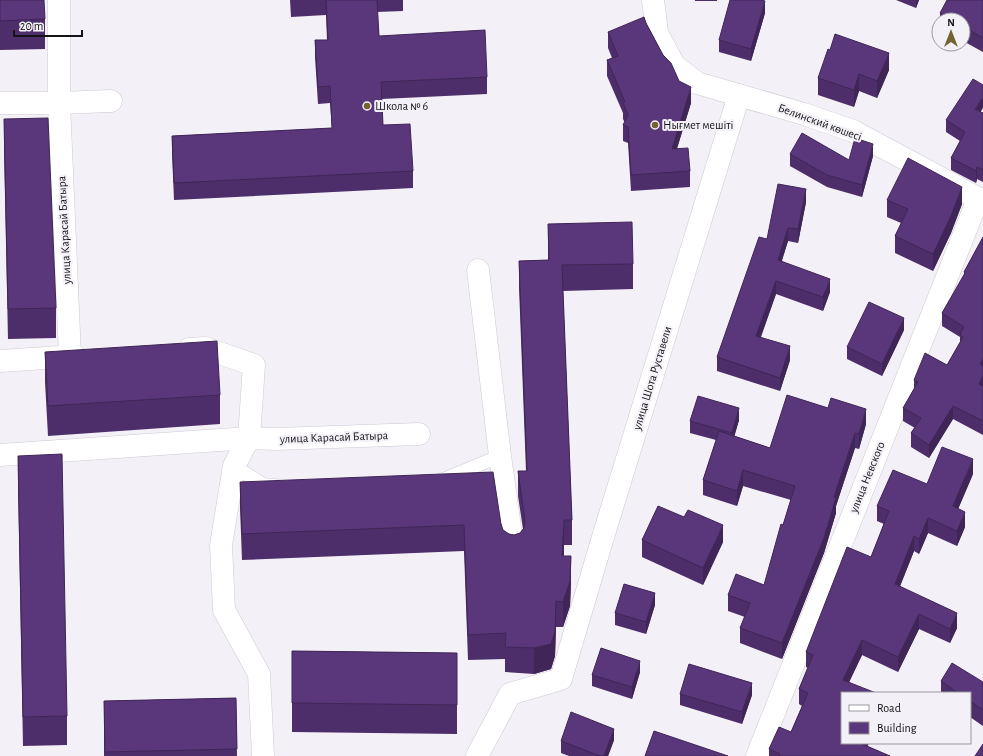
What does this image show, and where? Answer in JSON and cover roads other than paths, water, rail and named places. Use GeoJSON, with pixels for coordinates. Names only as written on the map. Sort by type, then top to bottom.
{"type":"FeatureCollection","features":[{"type":"Feature","properties":{"kind":"street","name":"улица Карасай Батыра"},"geometry":{"type":"LineString","coordinates":[[59,0],[59,104],[70,356]]}},
{"type":"Feature","properties":{"kind":"street"},"geometry":{"type":"LineString","coordinates":[[653,0],[657,33],[674,65],[697,83],[739,95]]}},
{"type":"Feature","properties":{"kind":"street","name":"Белинский көшесi"},"geometry":{"type":"LineString","coordinates":[[739,95],[804,114],[853,131],[980,200]]}},
{"type":"Feature","properties":{"kind":"street","name":"улица Шота Руставели"},"geometry":{"type":"LineString","coordinates":[[477,756],[510,694],[561,679],[605,529],[739,95]]}},
{"type":"Feature","properties":{"kind":"street"},"geometry":{"type":"LineString","coordinates":[[0,103],[59,104],[111,101]]}},
{"type":"Feature","properties":{"kind":"street","name":"улица Невского"},"geometry":{"type":"LineString","coordinates":[[756,756],[980,200]]}},
{"type":"Feature","properties":{"kind":"street"},"geometry":{"type":"LineString","coordinates":[[478,270],[500,456],[513,548]]}},
{"type":"Feature","properties":{"kind":"street"},"geometry":{"type":"LineString","coordinates":[[173,350],[205,348],[254,365],[249,438],[234,466],[221,545],[224,610],[259,674],[263,756]]}},
{"type":"Feature","properties":{"kind":"street"},"geometry":{"type":"LineString","coordinates":[[0,361],[94,354]]}},
{"type":"Feature","properties":{"kind":"street","name":"улица Карасай Батыра"},"geometry":{"type":"LineString","coordinates":[[0,455],[249,438],[276,439],[418,434]]}},
{"type":"Feature","properties":{"kind":"lane"},"geometry":{"type":"LineString","coordinates":[[431,485],[500,456]]}},
{"type":"Feature","properties":{"kind":"lane"},"geometry":{"type":"LineString","coordinates":[[234,466],[264,485],[288,485]]}},
{"type":"Feature","properties":{"kind":"place","name":"Школа № 6"},"geometry":{"type":"Point","coordinates":[367,106]}},
{"type":"Feature","properties":{"kind":"place","name":"Нығмет мешіті"},"geometry":{"type":"Point","coordinates":[655,125]}}]}
